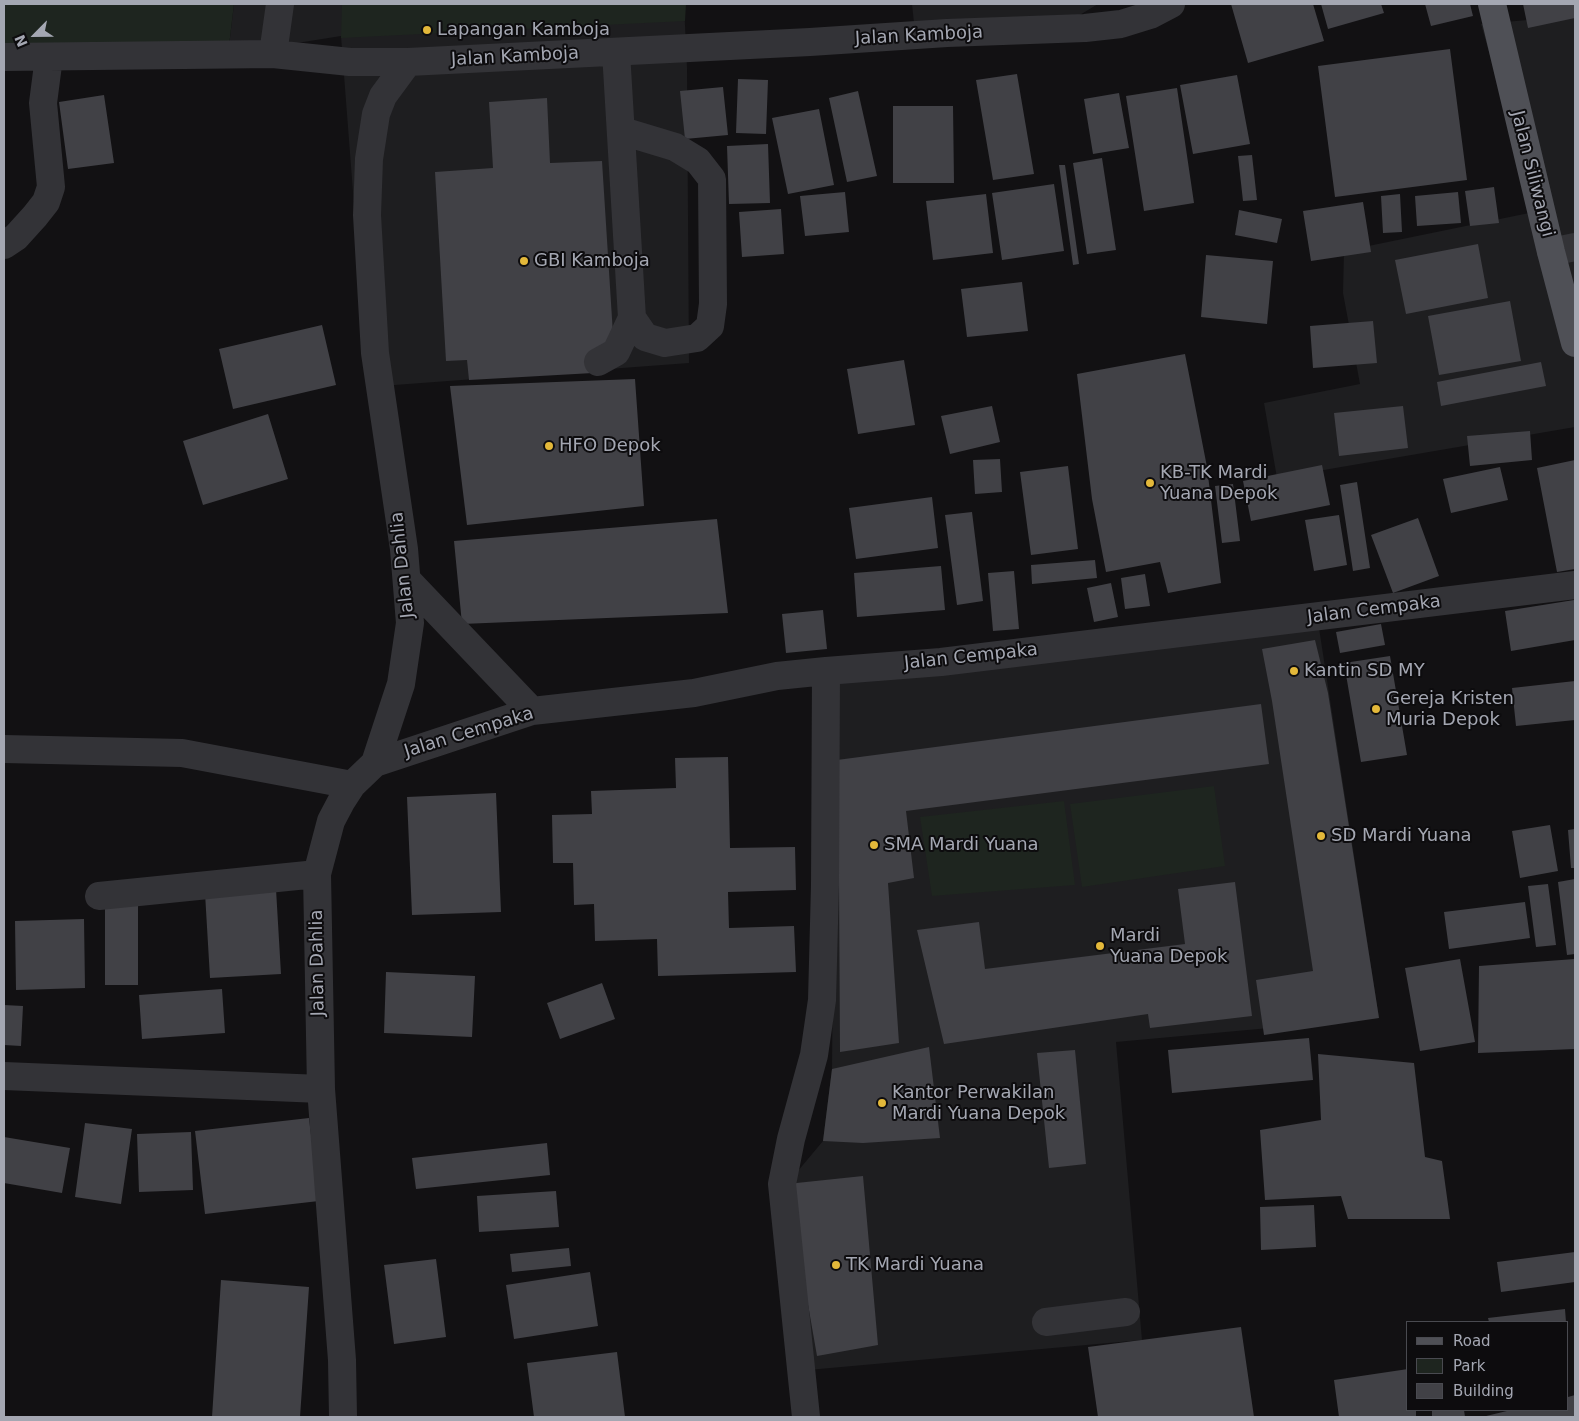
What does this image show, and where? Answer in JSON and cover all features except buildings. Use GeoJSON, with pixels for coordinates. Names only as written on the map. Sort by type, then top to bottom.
{"type":"FeatureCollection","features":[{"type":"Feature","properties":{"kind":"main road","name":"Jalan Siliwangi"},"geometry":{"type":"LineString","coordinates":[[1492,4],[1563,249],[1575,343]]}},
{"type":"Feature","properties":{"kind":"street"},"geometry":{"type":"LineString","coordinates":[[273,54],[280,4]]}},
{"type":"Feature","properties":{"kind":"street","name":"Jalan Kamboja"},"geometry":{"type":"LineString","coordinates":[[4,57],[273,54],[350,62],[408,62],[1085,28],[1121,24],[1150,15],[1171,4]]}},
{"type":"Feature","properties":{"kind":"street"},"geometry":{"type":"LineString","coordinates":[[598,362],[616,352],[632,318],[616,52]]}},
{"type":"Feature","properties":{"kind":"street"},"geometry":{"type":"LineString","coordinates":[[4,245],[16,237],[35,216],[46,202],[51,187],[43,103],[49,57]]}},
{"type":"Feature","properties":{"kind":"street","name":"Jalan Dahlia"},"geometry":{"type":"LineString","coordinates":[[344,1417],[342,1350],[321,1089],[317,874],[331,821],[340,802],[352,785],[375,762],[401,684],[410,623],[408,580],[375,353],[366,215],[369,160],[376,114],[383,96],[408,62]]}},
{"type":"Feature","properties":{"kind":"street"},"geometry":{"type":"LineString","coordinates":[[622,131],[675,147],[698,161],[712,179],[713,304],[710,326],[697,338],[665,343],[645,336],[632,318]]}},
{"type":"Feature","properties":{"kind":"street"},"geometry":{"type":"LineString","coordinates":[[408,580],[532,711]]}},
{"type":"Feature","properties":{"kind":"street","name":"Jalan Cempaka"},"geometry":{"type":"LineString","coordinates":[[375,762],[532,711],[694,693],[778,676],[826,670],[941,662],[1575,585]]}},
{"type":"Feature","properties":{"kind":"street"},"geometry":{"type":"LineString","coordinates":[[806,1417],[782,1184],[791,1139],[814,1055],[822,1000],[826,670]]}},
{"type":"Feature","properties":{"kind":"street"},"geometry":{"type":"LineString","coordinates":[[4,749],[182,753],[352,785]]}},
{"type":"Feature","properties":{"kind":"street"},"geometry":{"type":"LineString","coordinates":[[99,896],[317,874]]}},
{"type":"Feature","properties":{"kind":"street"},"geometry":{"type":"LineString","coordinates":[[4,1076],[321,1089]]}},
{"type":"Feature","properties":{"kind":"street"},"geometry":{"type":"LineString","coordinates":[[1046,1322],[1126,1312]]}},
{"type":"Feature","properties":{"kind":"shaded area"},"geometry":{"type":"Polygon","coordinates":[[[234,4],[684,4],[687,68],[689,363],[368,387],[341,36],[228,54],[234,4]]]}},
{"type":"Feature","properties":{"kind":"shaded area"},"geometry":{"type":"Polygon","coordinates":[[[912,4],[1098,4],[1078,16],[914,23],[912,4]]]}},
{"type":"Feature","properties":{"kind":"shaded area"},"geometry":{"type":"Polygon","coordinates":[[[1575,16],[1575,427],[1277,478],[1264,403],[1360,384],[1343,293],[1344,251],[1534,212],[1481,24],[1575,16]]]}},
{"type":"Feature","properties":{"kind":"shaded area","name":"Mardi Yuana Depok"},"geometry":{"type":"Polygon","coordinates":[[[1319,628],[1379,1018],[1116,1042],[1142,1340],[808,1370],[787,1184],[823,1141],[832,1069],[835,683],[1319,628]]]}},
{"type":"Feature","properties":{"kind":"green space"},"geometry":{"type":"Polygon","coordinates":[[[4,4],[234,4],[228,54],[4,62],[4,4]]]}},
{"type":"Feature","properties":{"kind":"green space","name":"Lapangan Kamboja"},"geometry":{"type":"Polygon","coordinates":[[[342,4],[686,4],[685,21],[341,38],[342,4]]]}},
{"type":"Feature","properties":{"kind":"green space"},"geometry":{"type":"Polygon","coordinates":[[[1214,786],[1225,866],[1082,887],[1070,804],[1214,786]]]}},
{"type":"Feature","properties":{"kind":"green space"},"geometry":{"type":"Polygon","coordinates":[[[1064,801],[1075,885],[932,896],[920,817],[1064,801]]]}},
{"type":"Feature","properties":{"kind":"place","name":"Lapangan Kamboja"},"geometry":{"type":"Point","coordinates":[427,30]}},
{"type":"Feature","properties":{"kind":"place","name":"GBI Kamboja"},"geometry":{"type":"Point","coordinates":[524,261]}},
{"type":"Feature","properties":{"kind":"place","name":"HFO Depok"},"geometry":{"type":"Point","coordinates":[549,446]}},
{"type":"Feature","properties":{"kind":"place","name":"KB-TK Mardi Yuana Depok"},"geometry":{"type":"Point","coordinates":[1150,483]}},
{"type":"Feature","properties":{"kind":"place","name":"Kantin SD MY"},"geometry":{"type":"Point","coordinates":[1294,671]}},
{"type":"Feature","properties":{"kind":"place","name":"Gereja Kristen Muria Depok"},"geometry":{"type":"Point","coordinates":[1376,709]}},
{"type":"Feature","properties":{"kind":"place","name":"SD Mardi Yuana"},"geometry":{"type":"Point","coordinates":[1321,836]}},
{"type":"Feature","properties":{"kind":"place","name":"SMA Mardi Yuana"},"geometry":{"type":"Point","coordinates":[874,845]}},
{"type":"Feature","properties":{"kind":"place","name":"Mardi Yuana Depok"},"geometry":{"type":"Point","coordinates":[1100,946]}},
{"type":"Feature","properties":{"kind":"place","name":"Kantor Perwakilan Mardi Yuana Depok"},"geometry":{"type":"Point","coordinates":[882,1103]}},
{"type":"Feature","properties":{"kind":"place","name":"TK Mardi Yuana"},"geometry":{"type":"Point","coordinates":[836,1265]}}]}
